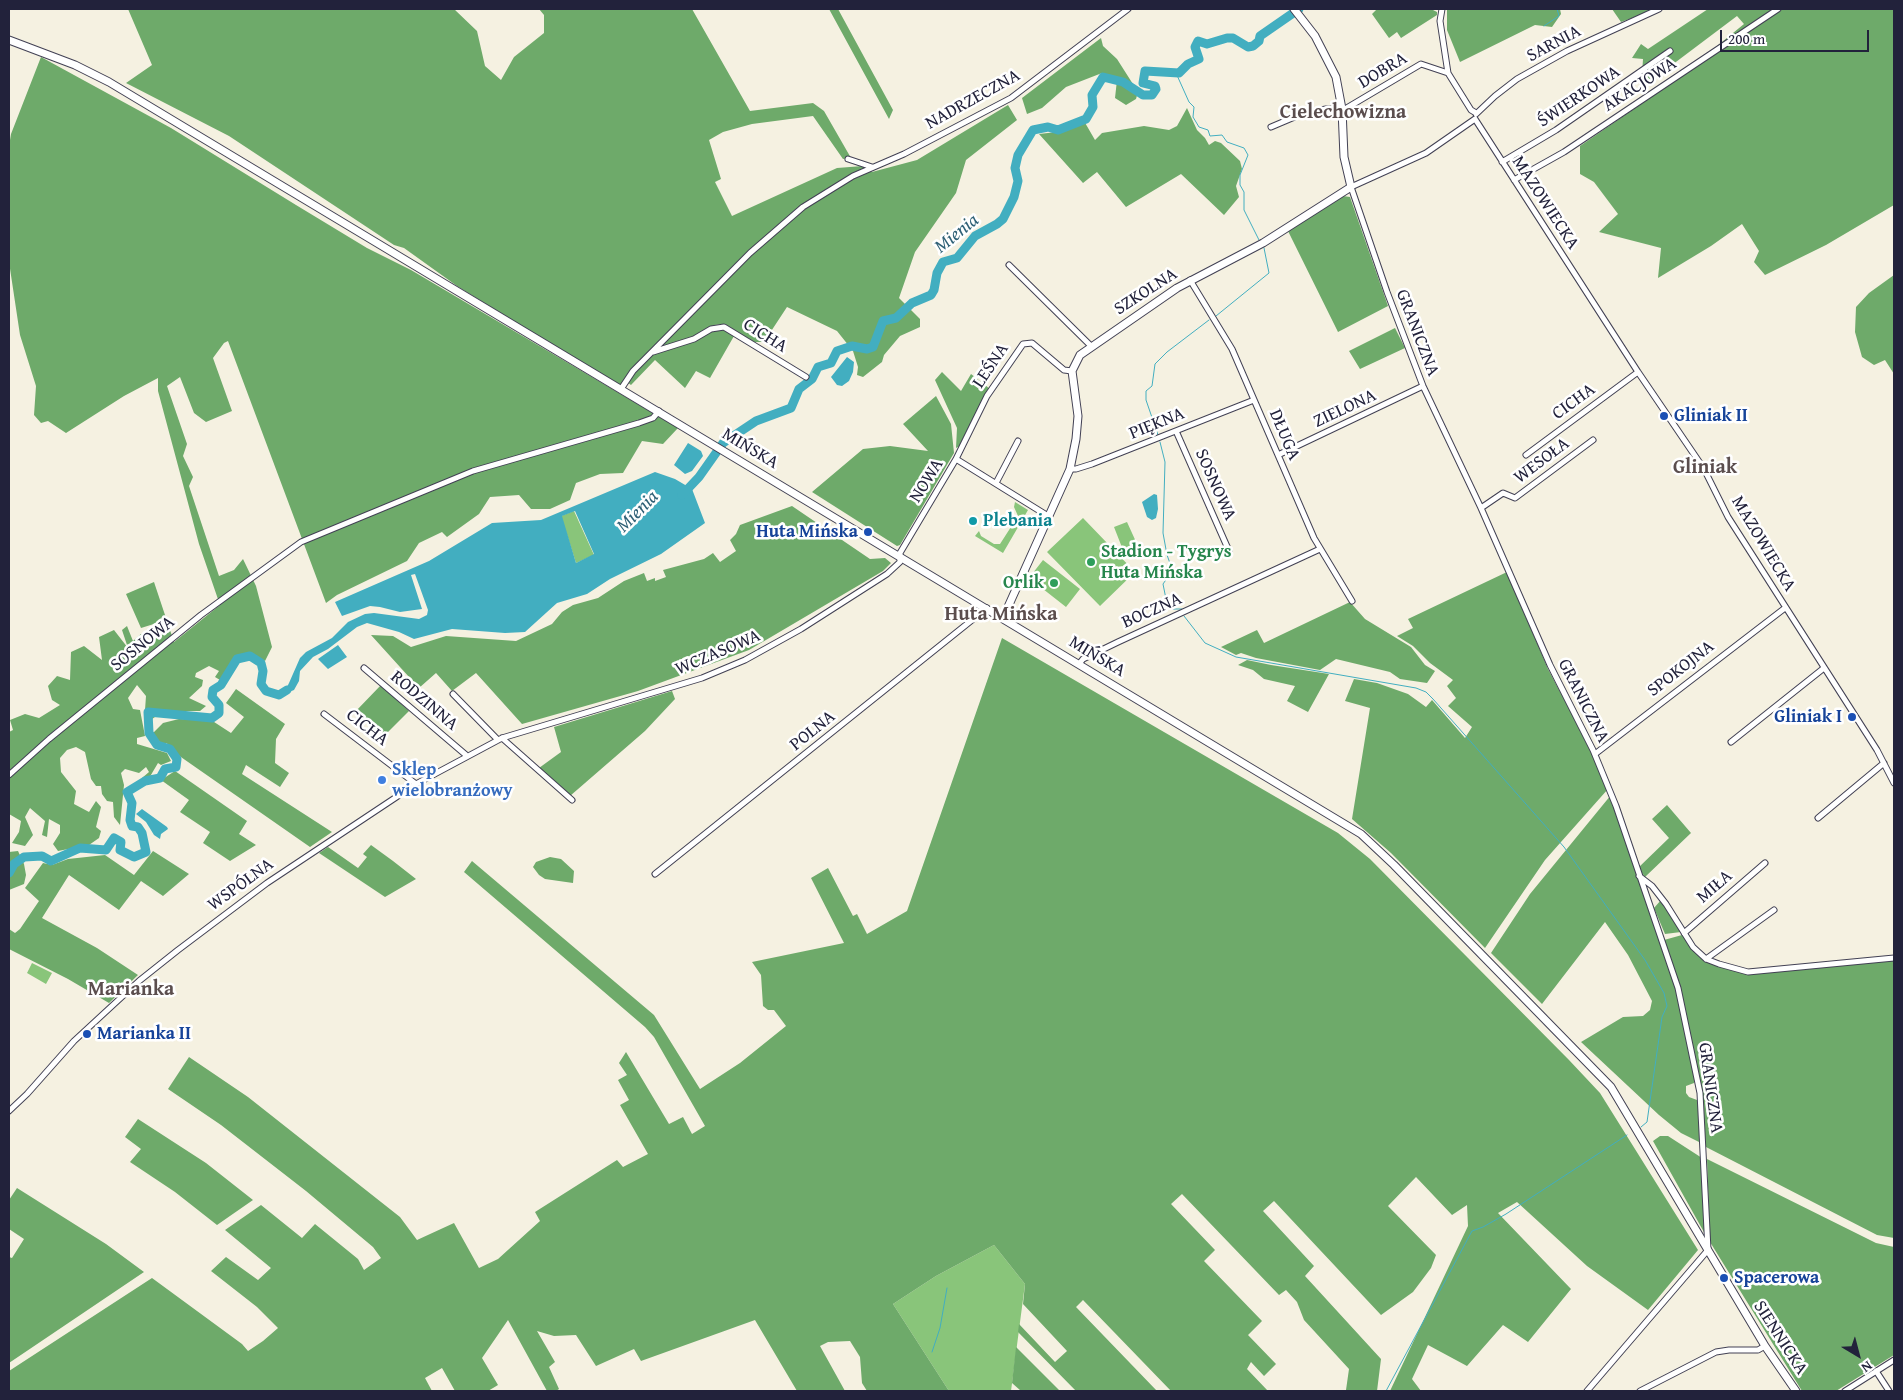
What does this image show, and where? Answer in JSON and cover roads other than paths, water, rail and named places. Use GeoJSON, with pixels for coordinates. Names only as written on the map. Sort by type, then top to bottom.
{"type":"FeatureCollection","features":[{"type":"Feature","properties":{"kind":"main road"},"geometry":{"type":"LineString","coordinates":[[1294,9],[1315,36],[1331,66],[1340,93],[1342,143],[1351,187]]}},
{"type":"Feature","properties":{"kind":"main road","name":"MIŃSKA"},"geometry":{"type":"LineString","coordinates":[[9,40],[75,65],[109,82],[900,558],[1344,822],[1374,846],[1606,1080],[1620,1100],[1708,1250]]}},
{"type":"Feature","properties":{"kind":"main road","name":"SZKOLNA"},"geometry":{"type":"LineString","coordinates":[[1072,371],[1078,358],[1091,346],[1190,280],[1263,243],[1351,187]]}},
{"type":"Feature","properties":{"kind":"main road"},"geometry":{"type":"LineString","coordinates":[[1003,618],[1070,468],[1076,439],[1078,416],[1072,371]]}},
{"type":"Feature","properties":{"kind":"main road","name":"SIENNICKA"},"geometry":{"type":"LineString","coordinates":[[1708,1250],[1765,1346],[1796,1391]]}},
{"type":"Feature","properties":{"kind":"street","name":"NADRZECZNA"},"geometry":{"type":"LineString","coordinates":[[621,389],[633,371],[781,225],[820,196],[872,167],[950,131],[1011,98],[1128,9]]}},
{"type":"Feature","properties":{"kind":"street"},"geometry":{"type":"LineString","coordinates":[[1442,9],[1441,25],[1448,73],[1471,110],[1476,113],[1475,119]]}},
{"type":"Feature","properties":{"kind":"street","name":"SARNIA"},"geometry":{"type":"LineString","coordinates":[[1476,113],[1517,79],[1567,51],[1658,9]]}},
{"type":"Feature","properties":{"kind":"street","name":"AKACJOWA"},"geometry":{"type":"LineString","coordinates":[[1514,180],[1564,152],[1778,9]]}},
{"type":"Feature","properties":{"kind":"street","name":"ŚWIERKOWA"},"geometry":{"type":"LineString","coordinates":[[1502,162],[1556,130],[1670,51]]}},
{"type":"Feature","properties":{"kind":"street","name":"DOBRA"},"geometry":{"type":"LineString","coordinates":[[1342,109],[1351,107],[1418,65],[1428,65],[1448,73]]}},
{"type":"Feature","properties":{"kind":"street"},"geometry":{"type":"LineString","coordinates":[[1271,127],[1296,115],[1342,109]]}},
{"type":"Feature","properties":{"kind":"street","name":"MAZOWIECKA"},"geometry":{"type":"LineString","coordinates":[[1475,119],[1638,372],[1704,469],[1728,517],[1884,763],[1894,783]]}},
{"type":"Feature","properties":{"kind":"street","name":"SZKOLNA"},"geometry":{"type":"LineString","coordinates":[[1351,187],[1426,153],[1475,119]]}},
{"type":"Feature","properties":{"kind":"street"},"geometry":{"type":"LineString","coordinates":[[848,160],[872,167]]}},
{"type":"Feature","properties":{"kind":"street","name":"GRANICZNA"},"geometry":{"type":"LineString","coordinates":[[1351,187],[1387,292],[1423,386],[1481,508],[1550,666],[1595,754],[1620,816],[1678,988],[1700,1094],[1708,1250]]}},
{"type":"Feature","properties":{"kind":"street"},"geometry":{"type":"LineString","coordinates":[[1009,265],[1091,346]]}},
{"type":"Feature","properties":{"kind":"street","name":"DŁUGA"},"geometry":{"type":"LineString","coordinates":[[1190,280],[1232,349],[1320,549],[1352,601]]}},
{"type":"Feature","properties":{"kind":"street","name":"CICHA"},"geometry":{"type":"LineString","coordinates":[[653,352],[694,339],[711,329],[724,327],[806,377]]}},
{"type":"Feature","properties":{"kind":"street","name":"LEŚNA"},"geometry":{"type":"LineString","coordinates":[[956,459],[987,396],[1023,344],[1032,343],[1064,370],[1072,371]]}},
{"type":"Feature","properties":{"kind":"street","name":"CICHA"},"geometry":{"type":"LineString","coordinates":[[1526,455],[1638,372]]}},
{"type":"Feature","properties":{"kind":"street","name":"ZIELONA"},"geometry":{"type":"LineString","coordinates":[[1278,455],[1423,386]]}},
{"type":"Feature","properties":{"kind":"street","name":"PIĘKNA"},"geometry":{"type":"LineString","coordinates":[[1070,468],[1076,469],[1092,464],[1254,400]]}},
{"type":"Feature","properties":{"kind":"street","name":"SOSNOWA"},"geometry":{"type":"LineString","coordinates":[[9,775],[49,739],[201,615],[301,542],[473,471],[639,423],[652,418],[658,411]]}},
{"type":"Feature","properties":{"kind":"street","name":"SOSNOWA"},"geometry":{"type":"LineString","coordinates":[[1176,431],[1229,551]]}},
{"type":"Feature","properties":{"kind":"street","name":"WESOŁA"},"geometry":{"type":"LineString","coordinates":[[1481,508],[1503,493],[1515,498],[1593,440]]}},
{"type":"Feature","properties":{"kind":"street"},"geometry":{"type":"LineString","coordinates":[[996,483],[1018,441]]}},
{"type":"Feature","properties":{"kind":"street","name":"NOWA"},"geometry":{"type":"LineString","coordinates":[[900,558],[900,553],[956,459],[1048,516]]}},
{"type":"Feature","properties":{"kind":"street","name":"BOCZNA"},"geometry":{"type":"LineString","coordinates":[[1079,664],[1083,659],[1118,642],[1320,549]]}},
{"type":"Feature","properties":{"kind":"street","name":"WCZASOWA"},"geometry":{"type":"LineString","coordinates":[[525,730],[702,678],[745,660],[801,629],[887,574],[900,562],[900,558]]}},
{"type":"Feature","properties":{"kind":"street","name":"POLNA"},"geometry":{"type":"LineString","coordinates":[[655,874],[987,608]]}},
{"type":"Feature","properties":{"kind":"street","name":"SPOKOJNA"},"geometry":{"type":"LineString","coordinates":[[1595,754],[1785,608]]}},
{"type":"Feature","properties":{"kind":"street","name":"RODZINNA"},"geometry":{"type":"LineString","coordinates":[[364,668],[466,755]]}},
{"type":"Feature","properties":{"kind":"street"},"geometry":{"type":"LineString","coordinates":[[1731,742],[1824,668]]}},
{"type":"Feature","properties":{"kind":"street"},"geometry":{"type":"LineString","coordinates":[[453,694],[500,739],[572,800]]}},
{"type":"Feature","properties":{"kind":"street","name":"CICHA"},"geometry":{"type":"LineString","coordinates":[[324,714],[416,784]]}},
{"type":"Feature","properties":{"kind":"street","name":"WSPÓLNA"},"geometry":{"type":"LineString","coordinates":[[9,1111],[27,1094],[74,1041],[165,960],[267,882],[416,784],[466,755],[525,730]]}},
{"type":"Feature","properties":{"kind":"street"},"geometry":{"type":"LineString","coordinates":[[1818,818],[1884,763]]}},
{"type":"Feature","properties":{"kind":"street","name":"MIŁA"},"geometry":{"type":"LineString","coordinates":[[1684,933],[1766,863]]}},
{"type":"Feature","properties":{"kind":"street"},"geometry":{"type":"LineString","coordinates":[[1639,876],[1652,886],[1666,904],[1693,947],[1706,959],[1748,972],[1894,958]]}},
{"type":"Feature","properties":{"kind":"street"},"geometry":{"type":"LineString","coordinates":[[1706,959],[1774,910]]}},
{"type":"Feature","properties":{"kind":"street"},"geometry":{"type":"LineString","coordinates":[[1587,1391],[1708,1250]]}},
{"type":"Feature","properties":{"kind":"street"},"geometry":{"type":"LineString","coordinates":[[1640,1391],[1716,1352],[1758,1350],[1765,1346]]}},
{"type":"Feature","properties":{"kind":"street"},"geometry":{"type":"LineString","coordinates":[[1845,1391],[1894,1360]]}},
{"type":"Feature","properties":{"kind":"street"},"geometry":{"type":"LineString","coordinates":[[1876,1372],[1889,1391]]}},
{"type":"Feature","properties":{"kind":"water"},"geometry":{"type":"Polygon","coordinates":[[[847,357],[854,362],[853,372],[849,381],[842,386],[837,385],[831,377],[847,357]]]}},
{"type":"Feature","properties":{"kind":"water"},"geometry":{"type":"Polygon","coordinates":[[[688,443],[701,451],[703,456],[692,471],[685,474],[674,465],[688,443]]]}},
{"type":"Feature","properties":{"kind":"water"},"geometry":{"type":"Polygon","coordinates":[[[655,472],[675,479],[692,489],[705,523],[661,554],[610,579],[587,594],[557,603],[525,632],[505,633],[452,629],[414,639],[399,632],[367,623],[357,627],[328,649],[313,657],[300,671],[299,681],[294,690],[277,697],[281,689],[286,689],[300,658],[306,652],[332,638],[348,622],[365,614],[374,613],[419,619],[427,615],[428,610],[415,574],[411,575],[422,609],[400,612],[370,606],[342,616],[335,602],[429,561],[492,523],[541,520],[655,472]],[[575,511],[562,516],[576,563],[594,554],[575,511]]]}},
{"type":"Feature","properties":{"kind":"water"},"geometry":{"type":"Polygon","coordinates":[[[1154,494],[1157,495],[1158,509],[1156,518],[1152,520],[1147,517],[1142,502],[1154,494]]]}},
{"type":"Feature","properties":{"kind":"water"},"geometry":{"type":"Polygon","coordinates":[[[338,645],[347,657],[328,669],[318,659],[338,645]]]}},
{"type":"Feature","properties":{"kind":"water"},"geometry":{"type":"Polygon","coordinates":[[[142,809],[167,827],[168,829],[161,834],[160,839],[154,835],[146,822],[136,814],[142,809]]]}},
{"type":"Feature","properties":{"kind":"waterway","name":"Mienia"},"geometry":{"type":"LineString","coordinates":[[682,495],[699,477],[723,443],[756,421],[791,408],[799,389],[812,379],[818,367],[831,363],[837,351],[852,346],[867,349],[873,347],[883,321],[896,318],[912,303],[931,295],[934,290],[937,273],[943,262],[957,258],[975,236],[1003,219],[1014,197],[1018,181],[1015,168],[1018,155],[1033,130],[1048,127],[1058,130],[1086,119],[1093,107],[1092,95],[1103,77],[1123,82],[1143,95],[1152,95],[1156,89],[1155,86],[1143,83],[1145,71],[1179,73],[1188,64],[1199,59],[1195,47],[1198,41],[1207,44],[1233,38],[1248,47],[1253,46],[1259,41],[1260,36],[1299,9]]}},
{"type":"Feature","properties":{"kind":"waterway"},"geometry":{"type":"LineString","coordinates":[[1544,26],[1559,16],[1557,9]]}},
{"type":"Feature","properties":{"kind":"waterway"},"geometry":{"type":"LineString","coordinates":[[1176,73],[1189,102],[1194,107],[1193,117],[1199,127],[1208,130],[1210,136],[1222,135],[1227,142],[1244,148],[1248,155],[1240,175],[1240,185],[1244,192],[1244,210],[1259,240]]}},
{"type":"Feature","properties":{"kind":"waterway"},"geometry":{"type":"LineString","coordinates":[[1216,316],[1269,273],[1264,248]]}},
{"type":"Feature","properties":{"kind":"waterway"},"geometry":{"type":"LineString","coordinates":[[1158,435],[1146,400],[1146,391],[1152,386],[1155,364],[1167,352],[1209,320]]}},
{"type":"Feature","properties":{"kind":"waterway"},"geometry":{"type":"LineString","coordinates":[[1160,442],[1165,462],[1163,533],[1171,566],[1170,574],[1163,584],[1166,599],[1171,609],[1182,609]]}},
{"type":"Feature","properties":{"kind":"waterway"},"geometry":{"type":"LineString","coordinates":[[1184,616],[1205,643],[1236,657],[1416,688],[1426,692],[1433,699],[1564,847],[1645,960],[1664,993],[1667,1006],[1662,1017],[1647,1122],[1641,1127]]}},
{"type":"Feature","properties":{"kind":"waterway"},"geometry":{"type":"LineString","coordinates":[[9,873],[14,864],[24,857],[42,856],[51,861],[80,848],[106,850],[114,838],[121,842],[120,850],[134,857],[146,852],[142,833],[138,827],[132,826],[130,820],[132,803],[127,792],[145,781],[160,778],[165,769],[176,767],[177,759],[170,749],[157,745],[149,733],[148,712],[212,718],[219,713],[219,705],[212,697],[213,690],[221,685],[237,659],[250,656],[261,663],[263,671],[261,684],[266,691],[279,695],[287,690]]}},
{"type":"Feature","properties":{"kind":"waterway"},"geometry":{"type":"LineString","coordinates":[[1386,1391],[1472,1231],[1506,1214],[1627,1135]]}},
{"type":"Feature","properties":{"kind":"waterway"},"geometry":{"type":"LineString","coordinates":[[932,1352],[940,1328],[947,1288]]}},
{"type":"Feature","properties":{"kind":"place","name":"Gliniak II"},"geometry":{"type":"Point","coordinates":[1664,416]}},
{"type":"Feature","properties":{"kind":"place","name":"Plebania"},"geometry":{"type":"Point","coordinates":[973,521]}},
{"type":"Feature","properties":{"kind":"place","name":"Huta Mińska"},"geometry":{"type":"Point","coordinates":[868,532]}},
{"type":"Feature","properties":{"kind":"place","name":"Stadion - Tygrys Huta Mińska"},"geometry":{"type":"Point","coordinates":[1091,562]}},
{"type":"Feature","properties":{"kind":"place","name":"Orlik"},"geometry":{"type":"Point","coordinates":[1054,583]}},
{"type":"Feature","properties":{"kind":"place","name":"Gliniak I"},"geometry":{"type":"Point","coordinates":[1852,717]}},
{"type":"Feature","properties":{"kind":"place","name":"Sklep wielobranżowy"},"geometry":{"type":"Point","coordinates":[382,780]}},
{"type":"Feature","properties":{"kind":"place","name":"Marianka II"},"geometry":{"type":"Point","coordinates":[87,1034]}},
{"type":"Feature","properties":{"kind":"place","name":"Spacerowa"},"geometry":{"type":"Point","coordinates":[1724,1278]}},
{"type":"Feature","properties":{"kind":"district","name":"Cielechowizna"},"geometry":{"type":"Point","coordinates":[1343,113]}},
{"type":"Feature","properties":{"kind":"district","name":"Gliniak"},"geometry":{"type":"Point","coordinates":[1705,468]}},
{"type":"Feature","properties":{"kind":"district","name":"Huta Mińska"},"geometry":{"type":"Point","coordinates":[1001,615]}},
{"type":"Feature","properties":{"kind":"district","name":"Marianka"},"geometry":{"type":"Point","coordinates":[131,990]}}]}
